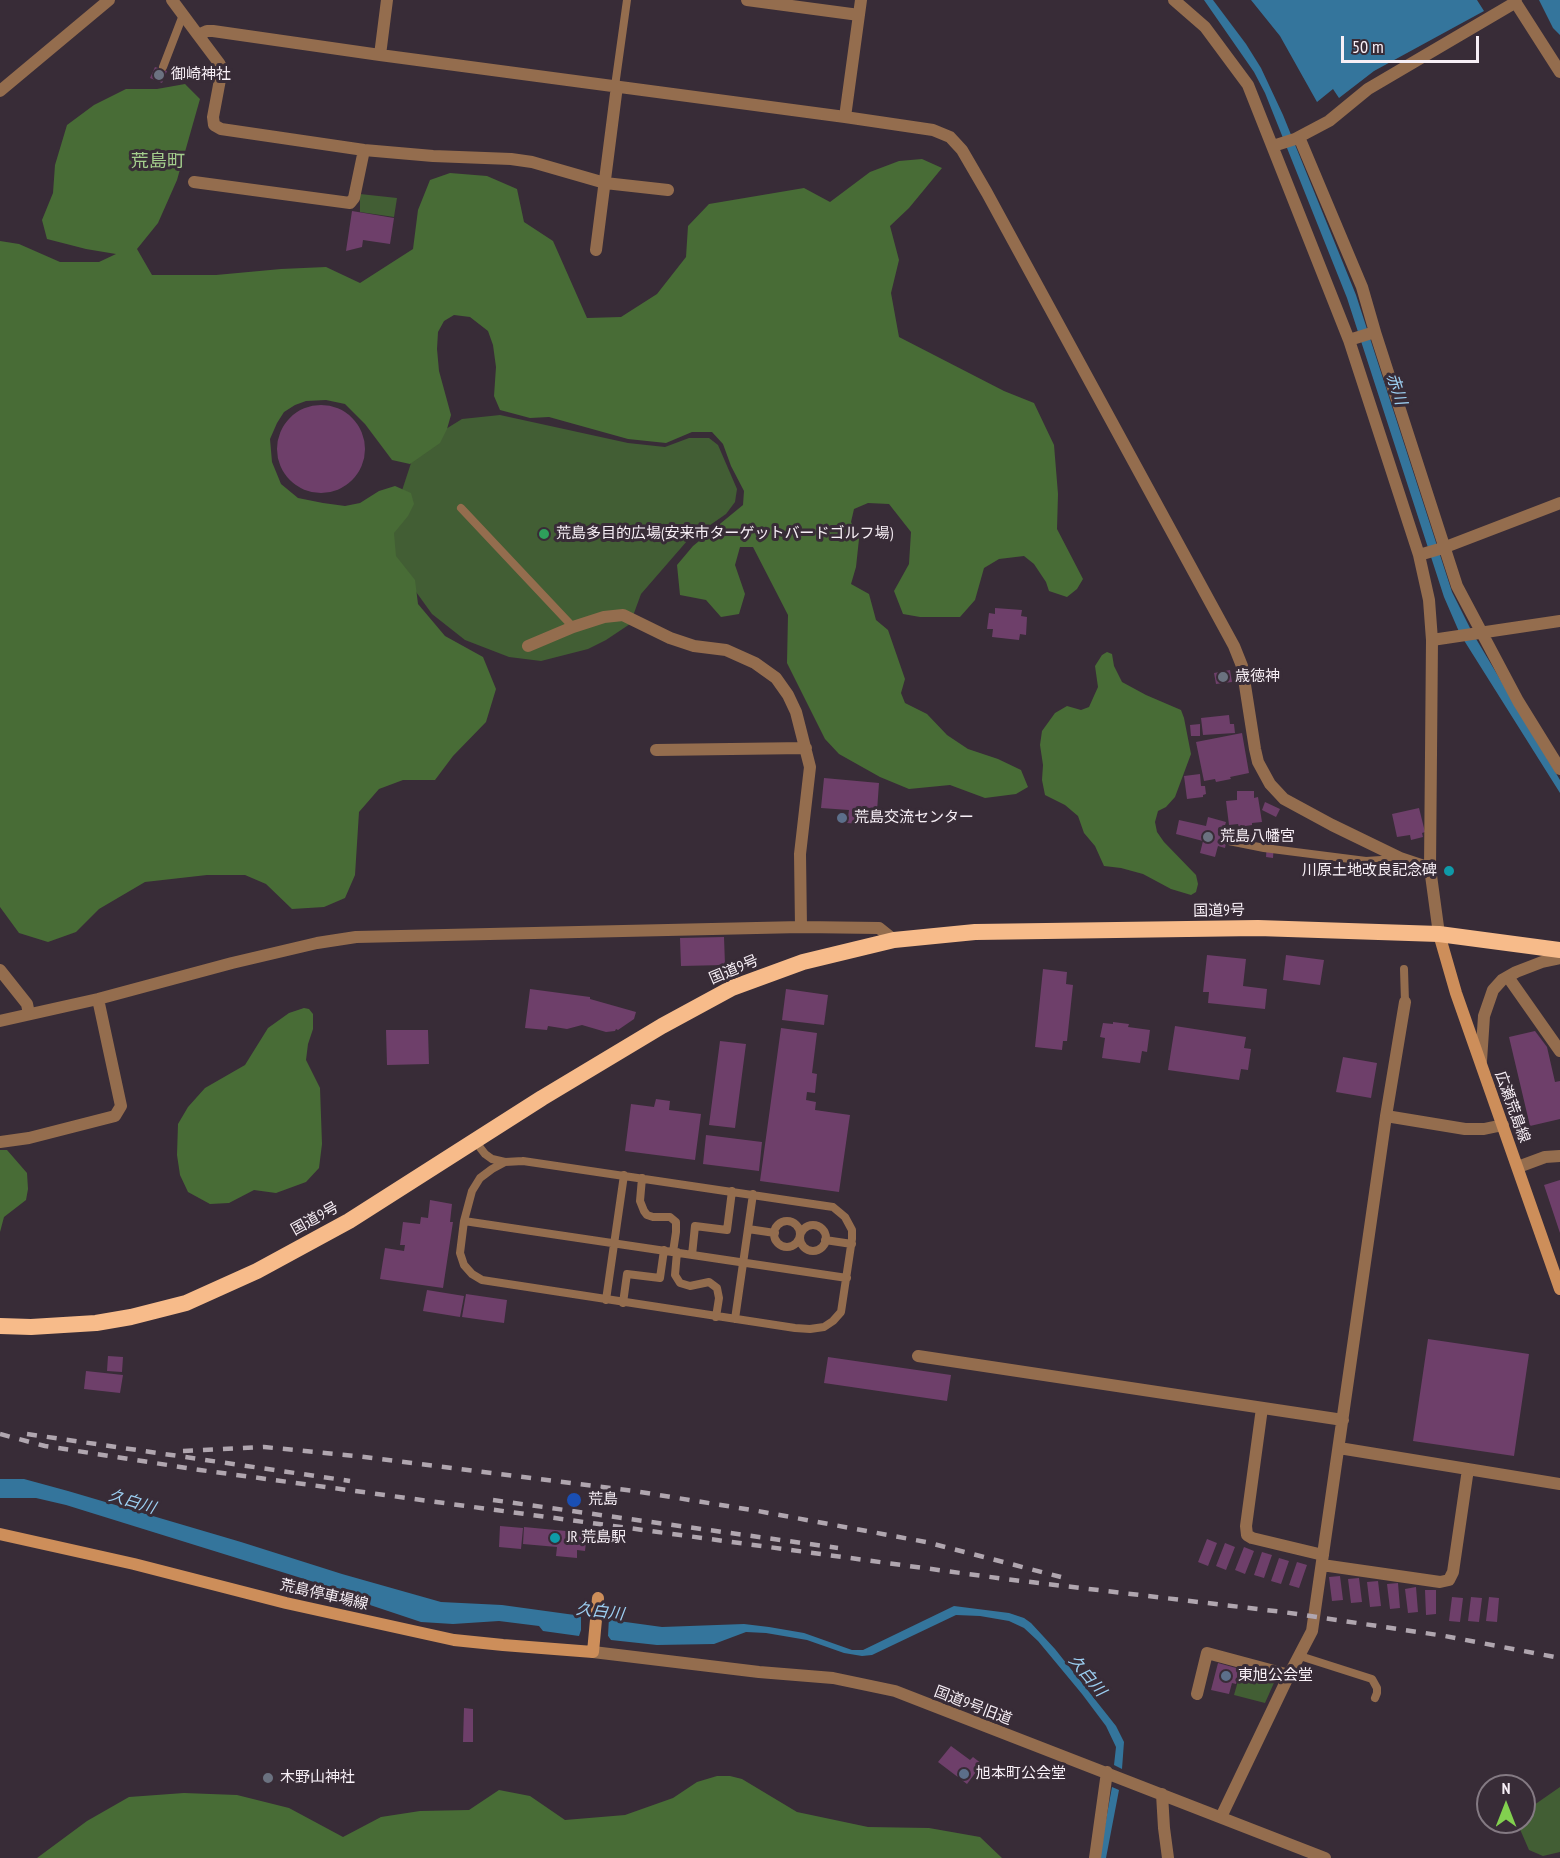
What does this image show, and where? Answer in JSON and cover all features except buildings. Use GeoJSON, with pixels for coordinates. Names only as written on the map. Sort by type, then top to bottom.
{"type":"FeatureCollection","features":[{"type":"Feature","properties":{"kind":"highway","name":"国道9号"},"geometry":{"type":"LineString","coordinates":[[0,1326],[31,1327],[96,1323],[186,1303],[257,1271],[350,1221],[542,1098],[662,1026],[732,988],[803,962],[894,940],[1012,931],[1258,928],[1439,934],[1560,950]]}},
{"type":"Feature","properties":{"kind":"main road","name":"広瀬荒島線"},"geometry":{"type":"LineString","coordinates":[[1439,934],[1456,993],[1560,1289]]}},
{"type":"Feature","properties":{"kind":"main road","name":"荒島停車場線"},"geometry":{"type":"LineString","coordinates":[[0,1534],[134,1564],[286,1603],[454,1640],[503,1646],[594,1646]]}},
{"type":"Feature","properties":{"kind":"main road"},"geometry":{"type":"LineString","coordinates":[[594,1646],[598,1598]]}},
{"type":"Feature","properties":{"kind":"street"},"geometry":{"type":"LineString","coordinates":[[0,92],[109,0]]}},
{"type":"Feature","properties":{"kind":"street"},"geometry":{"type":"LineString","coordinates":[[172,0],[222,69],[213,117],[217,128],[364,150],[433,156],[512,159],[532,162],[605,183],[668,190]]}},
{"type":"Feature","properties":{"kind":"street"},"geometry":{"type":"LineString","coordinates":[[380,55],[387,0]]}},
{"type":"Feature","properties":{"kind":"street"},"geometry":{"type":"LineString","coordinates":[[747,0],[859,15]]}},
{"type":"Feature","properties":{"kind":"street"},"geometry":{"type":"LineString","coordinates":[[845,117],[861,0]]}},
{"type":"Feature","properties":{"kind":"street"},"geometry":{"type":"LineString","coordinates":[[1176,1],[1205,27],[1248,85],[1278,145],[1363,335],[1457,586],[1518,701],[1560,769]]}},
{"type":"Feature","properties":{"kind":"street"},"geometry":{"type":"LineString","coordinates":[[1278,145],[1329,121],[1368,89],[1515,1],[1560,72]]}},
{"type":"Feature","properties":{"kind":"street"},"geometry":{"type":"LineString","coordinates":[[198,35],[213,31],[845,117],[933,130],[950,137],[962,150],[1234,646],[1242,666],[1255,749],[1263,773],[1270,784],[1284,799],[1400,858],[1430,868]]}},
{"type":"Feature","properties":{"kind":"street"},"geometry":{"type":"LineString","coordinates":[[596,250],[616,86]]}},
{"type":"Feature","properties":{"kind":"street"},"geometry":{"type":"LineString","coordinates":[[1297,138],[1362,288],[1363,335],[1429,600],[1432,640],[1430,868],[1439,934]]}},
{"type":"Feature","properties":{"kind":"street"},"geometry":{"type":"LineString","coordinates":[[194,182],[351,203],[364,150]]}},
{"type":"Feature","properties":{"kind":"street"},"geometry":{"type":"LineString","coordinates":[[1419,555],[1560,503]]}},
{"type":"Feature","properties":{"kind":"street"},"geometry":{"type":"LineString","coordinates":[[528,646],[573,627],[604,617],[623,615],[670,638],[694,646],[726,650],[755,663],[776,678],[796,712],[810,767],[800,854],[801,927]]}},
{"type":"Feature","properties":{"kind":"street"},"geometry":{"type":"LineString","coordinates":[[1432,640],[1560,621]]}},
{"type":"Feature","properties":{"kind":"street"},"geometry":{"type":"LineString","coordinates":[[656,750],[806,748]]}},
{"type":"Feature","properties":{"kind":"street"},"geometry":{"type":"LineString","coordinates":[[0,1021],[98,999],[317,943],[356,938],[801,927],[879,928],[894,940]]}},
{"type":"Feature","properties":{"kind":"street"},"geometry":{"type":"LineString","coordinates":[[1481,1063],[1481,1037],[1488,1000],[1493,990],[1508,977],[1542,962],[1560,958]]}},
{"type":"Feature","properties":{"kind":"street"},"geometry":{"type":"LineString","coordinates":[[0,970],[27,1004],[29,1014]]}},
{"type":"Feature","properties":{"kind":"street"},"geometry":{"type":"LineString","coordinates":[[1508,977],[1560,1051]]}},
{"type":"Feature","properties":{"kind":"street"},"geometry":{"type":"LineString","coordinates":[[0,1142],[28,1138],[115,1116],[121,1106],[98,999]]}},
{"type":"Feature","properties":{"kind":"street"},"geometry":{"type":"LineString","coordinates":[[1221,1817],[1312,1631],[1386,1116],[1405,1002]]}},
{"type":"Feature","properties":{"kind":"street"},"geometry":{"type":"LineString","coordinates":[[1386,1116],[1465,1129],[1484,1129],[1503,1125]]}},
{"type":"Feature","properties":{"kind":"street"},"geometry":{"type":"LineString","coordinates":[[1518,1167],[1545,1157],[1560,1155]]}},
{"type":"Feature","properties":{"kind":"street"},"geometry":{"type":"LineString","coordinates":[[918,1356],[1342,1420]]}},
{"type":"Feature","properties":{"kind":"street"},"geometry":{"type":"LineString","coordinates":[[1262,1408],[1246,1526],[1247,1535],[1323,1560],[1440,1582],[1449,1580],[1453,1572],[1468,1469]]}},
{"type":"Feature","properties":{"kind":"street"},"geometry":{"type":"LineString","coordinates":[[1339,1448],[1560,1484]]}},
{"type":"Feature","properties":{"kind":"street","name":"国道9号旧道"},"geometry":{"type":"LineString","coordinates":[[594,1646],[759,1672],[833,1678],[895,1691],[1325,1858]]}},
{"type":"Feature","properties":{"kind":"street"},"geometry":{"type":"LineString","coordinates":[[1197,1694],[1207,1653],[1289,1675]]}},
{"type":"Feature","properties":{"kind":"street"},"geometry":{"type":"LineString","coordinates":[[1095,1858],[1107,1772]]}},
{"type":"Feature","properties":{"kind":"street"},"geometry":{"type":"LineString","coordinates":[[1162,1794],[1168,1858]]}},
{"type":"Feature","properties":{"kind":"lane"},"geometry":{"type":"LineString","coordinates":[[616,86],[627,0]]}},
{"type":"Feature","properties":{"kind":"lane"},"geometry":{"type":"LineString","coordinates":[[163,67],[183,15]]}},
{"type":"Feature","properties":{"kind":"lane"},"geometry":{"type":"LineString","coordinates":[[461,508],[573,627]]}},
{"type":"Feature","properties":{"kind":"lane"},"geometry":{"type":"LineString","coordinates":[[1229,841],[1264,848],[1366,861],[1400,858]]}},
{"type":"Feature","properties":{"kind":"lane"},"geometry":{"type":"LineString","coordinates":[[1404,969],[1405,1002]]}},
{"type":"Feature","properties":{"kind":"lane"},"geometry":{"type":"LineString","coordinates":[[475,1141],[492,1159],[505,1162],[523,1161],[833,1207],[850,1223],[852,1230],[852,1244],[841,1312],[824,1327],[795,1328],[482,1280],[464,1265],[460,1253],[464,1221],[472,1191],[480,1178],[505,1162]]}},
{"type":"Feature","properties":{"kind":"lane"},"geometry":{"type":"LineString","coordinates":[[606,1300],[624,1175]]}},
{"type":"Feature","properties":{"kind":"lane"},"geometry":{"type":"LineString","coordinates":[[642,1178],[640,1201],[647,1215],[670,1217],[676,1222],[675,1275],[680,1283],[690,1286],[709,1282],[717,1288],[719,1298],[716,1317]]}},
{"type":"Feature","properties":{"kind":"lane"},"geometry":{"type":"LineString","coordinates":[[692,1255],[695,1226],[727,1230],[732,1191]]}},
{"type":"Feature","properties":{"kind":"lane"},"geometry":{"type":"LineString","coordinates":[[735,1319],[753,1194]]}},
{"type":"Feature","properties":{"kind":"lane"},"geometry":{"type":"LineString","coordinates":[[464,1221],[847,1278]]}},
{"type":"Feature","properties":{"kind":"lane"},"geometry":{"type":"LineString","coordinates":[[774,1233],[778,1226],[789,1221],[796,1224],[800,1232],[800,1236],[802,1245],[808,1250],[821,1248],[825,1240],[824,1232],[814,1225],[803,1229],[800,1236],[796,1244],[787,1247],[779,1244],[774,1233]]}},
{"type":"Feature","properties":{"kind":"lane"},"geometry":{"type":"LineString","coordinates":[[748,1229],[774,1233]]}},
{"type":"Feature","properties":{"kind":"lane"},"geometry":{"type":"LineString","coordinates":[[825,1240],[852,1244]]}},
{"type":"Feature","properties":{"kind":"lane"},"geometry":{"type":"LineString","coordinates":[[623,1303],[627,1274],[660,1278],[664,1250]]}},
{"type":"Feature","properties":{"kind":"lane"},"geometry":{"type":"LineString","coordinates":[[1300,1656],[1372,1678],[1377,1688],[1375,1698]]}},
{"type":"Feature","properties":{"kind":"green space"},"geometry":{"type":"Polygon","coordinates":[[[185,84],[200,99],[177,180],[158,223],[137,249],[152,275],[216,275],[326,267],[360,283],[413,249],[418,210],[430,180],[450,173],[487,176],[517,189],[524,222],[553,241],[587,318],[621,317],[657,294],[686,257],[688,226],[709,204],[804,188],[830,202],[870,172],[899,161],[922,159],[942,168],[909,208],[890,226],[899,260],[891,293],[899,337],[1004,391],[1034,403],[1054,445],[1058,494],[1057,529],[1083,579],[1077,589],[1067,597],[1049,591],[1034,564],[1024,556],[999,559],[984,568],[975,600],[960,617],[920,617],[903,614],[894,591],[909,564],[911,532],[889,504],[868,503],[854,509],[851,522],[859,539],[856,567],[851,584],[869,594],[876,620],[888,630],[905,679],[901,693],[905,703],[927,714],[947,735],[968,749],[1021,770],[1028,787],[1016,794],[985,798],[950,785],[909,789],[880,777],[839,754],[825,739],[787,663],[788,615],[753,547],[740,547],[735,565],[745,594],[739,614],[721,617],[706,600],[680,595],[677,565],[693,546],[743,505],[744,491],[723,444],[712,432],[692,432],[666,443],[628,439],[549,417],[530,418],[500,410],[494,396],[496,367],[493,345],[488,331],[470,317],[454,315],[444,321],[438,332],[439,371],[451,415],[447,429],[440,443],[410,464],[392,460],[365,424],[345,404],[326,400],[306,401],[284,412],[270,439],[272,462],[281,484],[298,498],[345,506],[360,503],[379,491],[395,486],[411,493],[414,504],[408,516],[394,533],[396,556],[415,580],[418,604],[445,636],[483,657],[496,689],[486,722],[453,756],[435,780],[403,780],[379,789],[359,812],[355,875],[345,898],[324,907],[292,909],[266,884],[245,875],[207,875],[145,882],[99,909],[76,932],[48,942],[19,933],[0,907],[0,241],[19,244],[60,262],[99,262],[116,254],[47,239],[42,220],[53,193],[55,165],[67,125],[94,105],[126,89],[157,89],[185,84]]]}},
{"type":"Feature","properties":{"kind":"green space"},"geometry":{"type":"Polygon","coordinates":[[[360,194],[397,198],[394,217],[360,212],[360,194]]]}},
{"type":"Feature","properties":{"kind":"green space","name":"荒島多目的広場(安来市ターゲットバードゴルフ場)"},"geometry":{"type":"Polygon","coordinates":[[[500,415],[628,443],[665,447],[689,438],[709,438],[718,445],[737,489],[735,502],[726,514],[687,541],[641,594],[630,624],[588,649],[541,661],[509,657],[465,640],[432,614],[393,560],[390,527],[413,457],[441,432],[462,419],[500,415]]]}},
{"type":"Feature","properties":{"kind":"green space"},"geometry":{"type":"Polygon","coordinates":[[[1107,652],[1112,654],[1114,666],[1122,682],[1181,710],[1184,718],[1191,754],[1175,797],[1166,807],[1158,811],[1155,822],[1157,832],[1164,842],[1196,875],[1198,884],[1196,892],[1191,895],[1171,889],[1143,874],[1104,866],[1095,846],[1084,833],[1078,816],[1065,805],[1045,795],[1040,745],[1042,731],[1055,713],[1067,706],[1081,710],[1089,707],[1098,687],[1095,666],[1102,655],[1107,652]]]}},
{"type":"Feature","properties":{"kind":"green space"},"geometry":{"type":"Polygon","coordinates":[[[304,1008],[309,1009],[313,1014],[313,1029],[306,1060],[320,1088],[322,1144],[319,1168],[306,1182],[276,1193],[254,1190],[229,1203],[210,1204],[188,1192],[180,1175],[177,1155],[178,1124],[188,1107],[205,1088],[245,1065],[268,1028],[289,1013],[304,1008]]]}},
{"type":"Feature","properties":{"kind":"green space"},"geometry":{"type":"Polygon","coordinates":[[[0,1150],[7,1150],[27,1173],[28,1189],[26,1200],[4,1217],[0,1232],[0,1150]]]}},
{"type":"Feature","properties":{"kind":"green space"},"geometry":{"type":"Polygon","coordinates":[[[1242,1667],[1277,1676],[1265,1703],[1234,1695],[1242,1667]]]}},
{"type":"Feature","properties":{"kind":"green space"},"geometry":{"type":"Polygon","coordinates":[[[717,1776],[742,1779],[797,1812],[868,1827],[929,1828],[980,1837],[1002,1858],[37,1858],[87,1821],[129,1797],[184,1793],[237,1795],[289,1808],[343,1837],[381,1817],[420,1811],[469,1810],[499,1790],[530,1796],[565,1820],[625,1815],[673,1798],[697,1782],[717,1776]]]}},
{"type":"Feature","properties":{"kind":"green space"},"geometry":{"type":"Polygon","coordinates":[[[1560,1787],[1560,1852],[1543,1856],[1529,1850],[1522,1834],[1536,1834],[1536,1804],[1560,1787]]]}},
{"type":"Feature","properties":{"kind":"water"},"geometry":{"type":"Polygon","coordinates":[[[1204,0],[1213,0],[1246,44],[1261,68],[1283,115],[1356,295],[1452,592],[1472,632],[1560,780],[1560,793],[1460,634],[1444,597],[1347,298],[1265,93],[1254,72],[1204,0]]]}},
{"type":"Feature","properties":{"kind":"water"},"geometry":{"type":"Polygon","coordinates":[[[1251,0],[1477,0],[1484,11],[1374,71],[1339,98],[1333,89],[1317,102],[1280,36],[1251,0]]]}},
{"type":"Feature","properties":{"kind":"water"},"geometry":{"type":"Polygon","coordinates":[[[1539,0],[1560,0],[1560,35],[1553,28],[1539,0]]]}},
{"type":"Feature","properties":{"kind":"water"},"geometry":{"type":"Polygon","coordinates":[[[0,1479],[24,1479],[68,1491],[441,1602],[502,1605],[662,1627],[744,1624],[804,1633],[852,1650],[863,1650],[954,1606],[1009,1613],[1031,1623],[1055,1649],[1116,1726],[1124,1742],[1122,1769],[1114,1765],[1116,1747],[1106,1726],[1082,1694],[1038,1641],[1024,1628],[1009,1621],[956,1615],[872,1655],[862,1656],[844,1653],[807,1640],[766,1633],[746,1632],[714,1644],[657,1645],[611,1640],[608,1636],[579,1636],[543,1631],[539,1626],[499,1621],[453,1624],[421,1622],[343,1596],[314,1582],[66,1505],[36,1498],[0,1498],[0,1479]]]}},
{"type":"Feature","properties":{"kind":"water"},"geometry":{"type":"Polygon","coordinates":[[[1112,1787],[1119,1790],[1106,1858],[1099,1858],[1112,1787]]]}},
{"type":"Feature","properties":{"kind":"pier"},"geometry":{"type":"Polygon","coordinates":[[[581,1613],[609,1617],[608,1636],[611,1642],[606,1639],[576,1639],[581,1630],[581,1613]]]}},
{"type":"Feature","properties":{"kind":"railway"},"geometry":{"type":"LineString","coordinates":[[0,1434],[45,1446],[200,1470],[1005,1579],[1283,1612],[1445,1636],[1560,1658]]}},
{"type":"Feature","properties":{"kind":"railway"},"geometry":{"type":"LineString","coordinates":[[27,1434],[350,1481]]}},
{"type":"Feature","properties":{"kind":"railway"},"geometry":{"type":"LineString","coordinates":[[183,1451],[264,1447],[356,1456],[634,1491],[926,1542],[1061,1577]]}},
{"type":"Feature","properties":{"kind":"railway"},"geometry":{"type":"LineString","coordinates":[[493,1500],[838,1548]]}},
{"type":"Feature","properties":{"kind":"place","name":"御崎神社"},"geometry":{"type":"Point","coordinates":[159,75]}},
{"type":"Feature","properties":{"kind":"place","name":"荒島多目的広場(安来市ターゲットバードゴルフ場)"},"geometry":{"type":"Point","coordinates":[544,534]}},
{"type":"Feature","properties":{"kind":"place","name":"歳徳神"},"geometry":{"type":"Point","coordinates":[1223,677]}},
{"type":"Feature","properties":{"kind":"place","name":"荒島交流センター"},"geometry":{"type":"Point","coordinates":[842,818]}},
{"type":"Feature","properties":{"kind":"place","name":"荒島八幡宮"},"geometry":{"type":"Point","coordinates":[1208,837]}},
{"type":"Feature","properties":{"kind":"place","name":"川原土地改良記念碑"},"geometry":{"type":"Point","coordinates":[1449,871]}},
{"type":"Feature","properties":{"kind":"place","name":"荒島"},"geometry":{"type":"Point","coordinates":[574,1500]}},
{"type":"Feature","properties":{"kind":"place","name":"JR 荒島駅"},"geometry":{"type":"Point","coordinates":[555,1538]}},
{"type":"Feature","properties":{"kind":"place","name":"東旭公会堂"},"geometry":{"type":"Point","coordinates":[1226,1676]}},
{"type":"Feature","properties":{"kind":"place","name":"旭本町公会堂"},"geometry":{"type":"Point","coordinates":[964,1774]}},
{"type":"Feature","properties":{"kind":"place","name":"木野山神社"},"geometry":{"type":"Point","coordinates":[268,1778]}},
{"type":"Feature","properties":{"kind":"district","name":"荒島町"},"geometry":{"type":"Point","coordinates":[158,162]}},
{"type":"Feature","properties":{"kind":"water label","name":"赤川"},"geometry":{"type":"Point","coordinates":[1396,389]}},
{"type":"Feature","properties":{"kind":"water label","name":"久白川"},"geometry":{"type":"Point","coordinates":[132,1502]}},
{"type":"Feature","properties":{"kind":"water label","name":"久白川"},"geometry":{"type":"Point","coordinates":[600,1612]}},
{"type":"Feature","properties":{"kind":"water label","name":"久白川"},"geometry":{"type":"Point","coordinates":[1087,1676]}}]}
